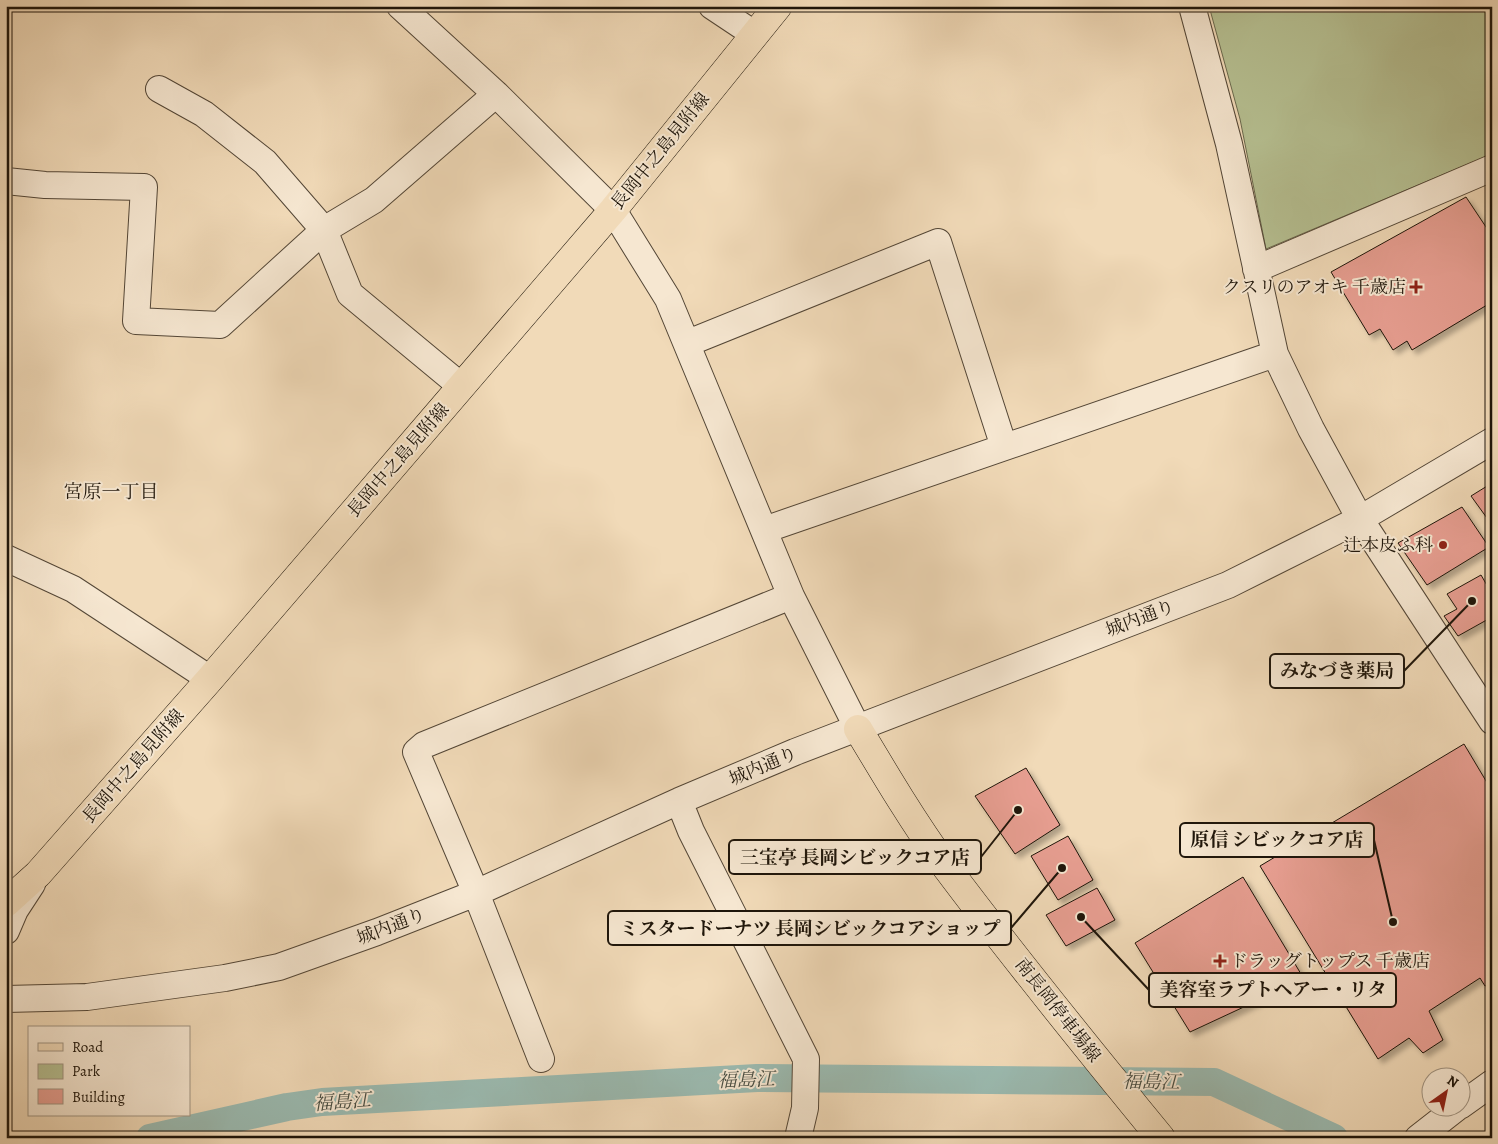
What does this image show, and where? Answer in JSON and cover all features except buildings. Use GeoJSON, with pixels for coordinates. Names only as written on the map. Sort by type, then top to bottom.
{"type":"FeatureCollection","features":[{"type":"Feature","properties":{"kind":"main road","name":"長岡中之島見附線"},"geometry":{"type":"LineString","coordinates":[[6,904],[38,874],[210,679],[613,210],[778,6]]}},
{"type":"Feature","properties":{"kind":"main road","name":"南長岡停車場線"},"geometry":{"type":"LineString","coordinates":[[858,729],[902,802],[946,866],[1064,1020],[1161,1138]]}},
{"type":"Feature","properties":{"kind":"street"},"geometry":{"type":"LineString","coordinates":[[400,6],[496,94],[613,210],[668,299],[791,596],[858,729]]}},
{"type":"Feature","properties":{"kind":"street"},"geometry":{"type":"LineString","coordinates":[[712,6],[754,34]]}},
{"type":"Feature","properties":{"kind":"street"},"geometry":{"type":"LineString","coordinates":[[1192,6],[1229,144],[1274,354],[1360,518],[1492,721]]}},
{"type":"Feature","properties":{"kind":"street"},"geometry":{"type":"LineString","coordinates":[[159,88],[204,114],[265,162],[324,230],[350,294],[461,386]]}},
{"type":"Feature","properties":{"kind":"street"},"geometry":{"type":"LineString","coordinates":[[6,181],[45,185],[144,187],[136,322],[220,325],[324,230],[374,200],[496,94]]}},
{"type":"Feature","properties":{"kind":"street"},"geometry":{"type":"LineString","coordinates":[[1256,269],[1492,168]]}},
{"type":"Feature","properties":{"kind":"street"},"geometry":{"type":"LineString","coordinates":[[688,344],[938,242],[1004,447]]}},
{"type":"Feature","properties":{"kind":"street"},"geometry":{"type":"LineString","coordinates":[[764,530],[1274,354]]}},
{"type":"Feature","properties":{"kind":"street","name":"城内通り"},"geometry":{"type":"LineString","coordinates":[[6,999],[97,996],[176,986],[280,967],[378,932],[476,893],[795,752],[1228,585],[1360,518],[1492,441]]}},
{"type":"Feature","properties":{"kind":"street"},"geometry":{"type":"LineString","coordinates":[[6,558],[73,589],[210,679]]}},
{"type":"Feature","properties":{"kind":"street"},"geometry":{"type":"LineString","coordinates":[[541,1059],[476,893],[416,752],[424,745],[791,596]]}},
{"type":"Feature","properties":{"kind":"street"},"geometry":{"type":"LineString","coordinates":[[679,802],[691,831],[806,1058],[805,1108],[798,1138]]}},
{"type":"Feature","properties":{"kind":"street"},"geometry":{"type":"LineString","coordinates":[[6,932],[15,910],[38,874]]}},
{"type":"Feature","properties":{"kind":"street"},"geometry":{"type":"LineString","coordinates":[[1470,1099],[1492,1083]]}},
{"type":"Feature","properties":{"kind":"street"},"geometry":{"type":"LineString","coordinates":[[1418,1138],[1447,1116]]}},
{"type":"Feature","properties":{"kind":"green space"},"geometry":{"type":"Polygon","coordinates":[[[1209,6],[1491,6],[1492,154],[1266,249],[1240,119],[1209,6]]]}},
{"type":"Feature","properties":{"kind":"waterway","name":"福島江"},"geometry":{"type":"LineString","coordinates":[[150,1138],[287,1107],[322,1102],[757,1078],[1214,1082],[1334,1138]]}},
{"type":"Feature","properties":{"kind":"place","name":"クスリのアオキ 千歳店"},"geometry":{"type":"Point","coordinates":[1416,287]}},
{"type":"Feature","properties":{"kind":"place","name":"辻本皮ふ科"},"geometry":{"type":"Point","coordinates":[1443,545]}},
{"type":"Feature","properties":{"kind":"place","name":"みなづき薬局"},"geometry":{"type":"Point","coordinates":[1472,601]}},
{"type":"Feature","properties":{"kind":"place","name":"三宝亭 長岡シビックコア店"},"geometry":{"type":"Point","coordinates":[1018,810]}},
{"type":"Feature","properties":{"kind":"place","name":"ミスタードーナツ 長岡シビックコアショップ"},"geometry":{"type":"Point","coordinates":[1062,868]}},
{"type":"Feature","properties":{"kind":"place","name":"美容室ラプトヘアー・リタ"},"geometry":{"type":"Point","coordinates":[1081,917]}},
{"type":"Feature","properties":{"kind":"place","name":"原信 シビックコア店"},"geometry":{"type":"Point","coordinates":[1393,922]}},
{"type":"Feature","properties":{"kind":"place","name":"ドラッグトップス 千歳店"},"geometry":{"type":"Point","coordinates":[1220,961]}},
{"type":"Feature","properties":{"kind":"district","name":"宮原一丁目"},"geometry":{"type":"Point","coordinates":[111,491]}}]}
